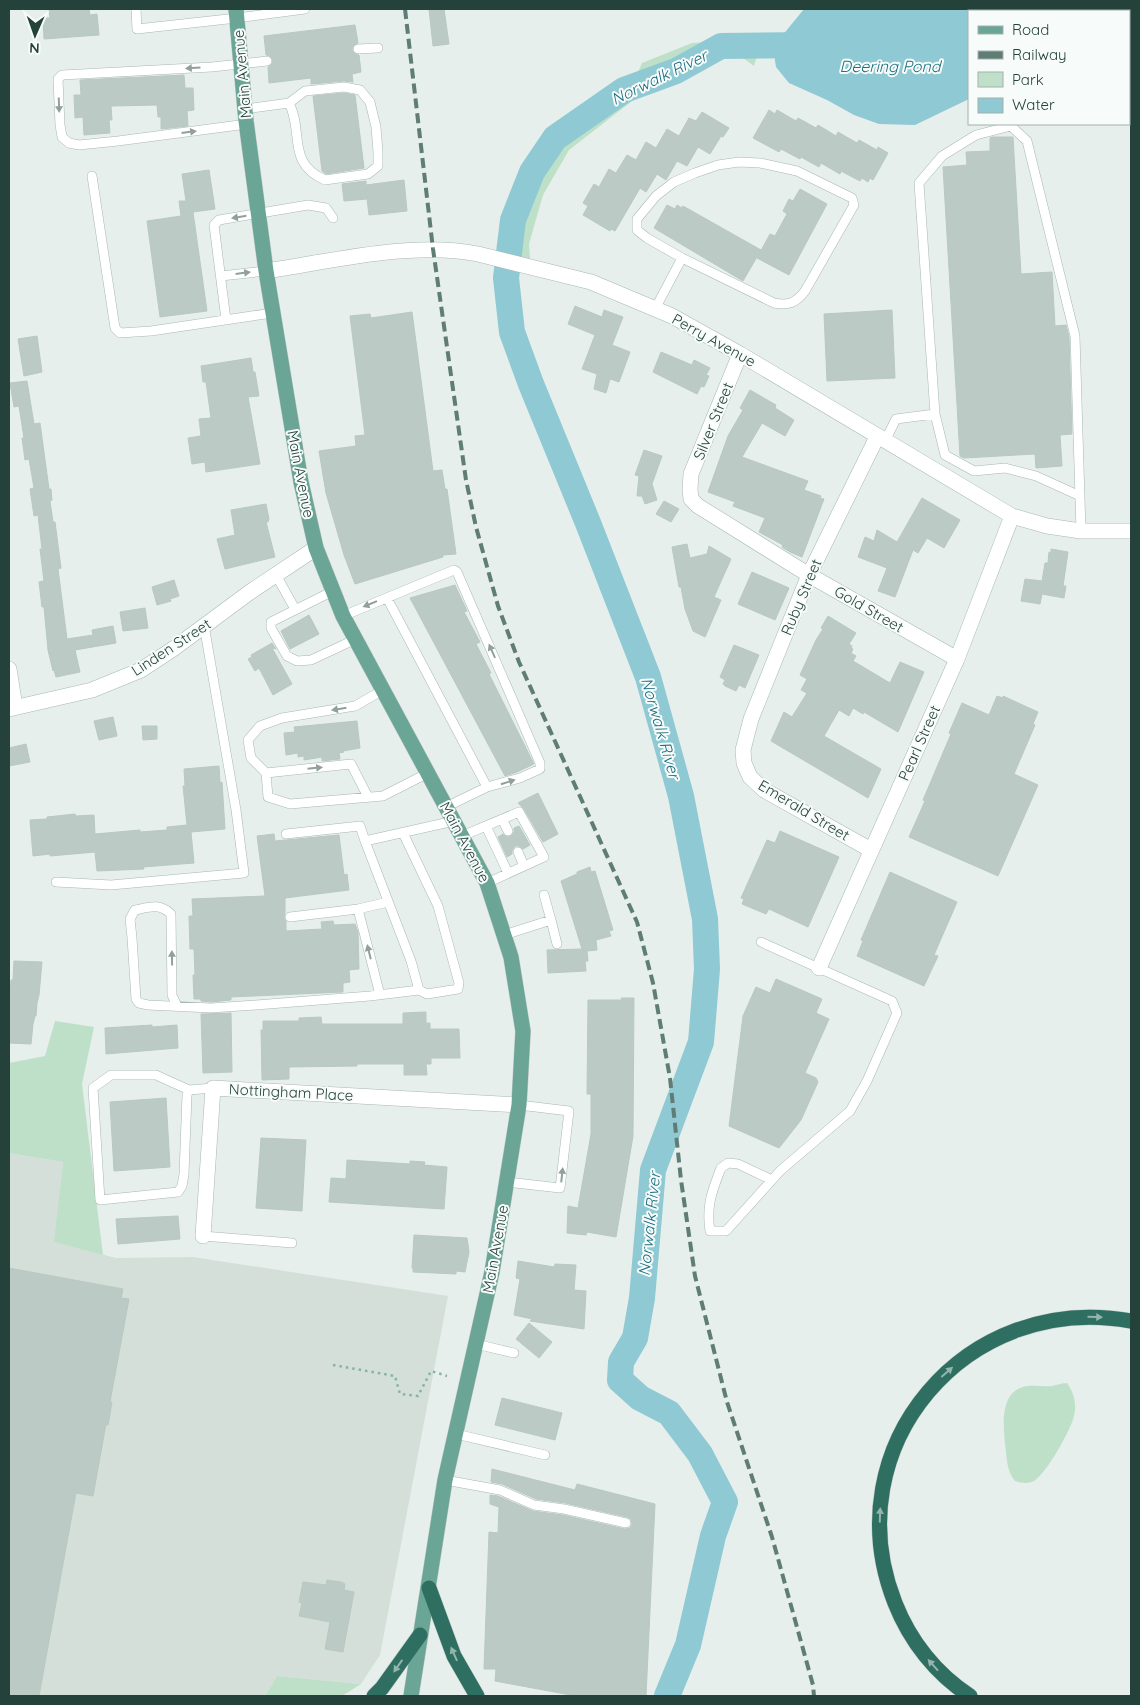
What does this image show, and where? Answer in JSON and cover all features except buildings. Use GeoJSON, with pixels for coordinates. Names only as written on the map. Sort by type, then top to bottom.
{"type":"FeatureCollection","features":[{"type":"Feature","properties":{"kind":"highway"},"geometry":{"type":"LineString","coordinates":[[970,1696],[934,1666],[920,1649],[898,1612],[885,1573],[880,1532],[882,1494],[892,1454],[900,1433],[926,1394],[943,1375],[961,1360],[998,1337],[1016,1329],[1054,1320],[1094,1316],[1131,1321]]}},
{"type":"Feature","properties":{"kind":"highway"},"geometry":{"type":"LineString","coordinates":[[429,1588],[454,1656],[477,1696]]}},
{"type":"Feature","properties":{"kind":"highway"},"geometry":{"type":"LineString","coordinates":[[374,1696],[382,1688],[420,1635]]}},
{"type":"Feature","properties":{"kind":"main road","name":"Main Avenue"},"geometry":{"type":"LineString","coordinates":[[237,14],[246,117],[272,313],[301,482],[316,548],[343,616],[487,883],[511,957],[523,1032],[519,1105],[492,1272],[446,1480],[411,1696]]}},
{"type":"Feature","properties":{"kind":"street","name":"Perry Avenue"},"geometry":{"type":"LineString","coordinates":[[266,271],[394,252],[433,249],[478,254],[591,282],[672,316],[740,354],[1012,516],[1047,526],[1081,531],[1131,531]]}},
{"type":"Feature","properties":{"kind":"street","name":"Silver Street"},"geometry":{"type":"LineString","coordinates":[[690,488],[692,474],[740,354]]}},
{"type":"Feature","properties":{"kind":"street","name":"Ruby Street"},"geometry":{"type":"LineString","coordinates":[[744,763],[743,750],[751,719],[809,575],[881,439]]}},
{"type":"Feature","properties":{"kind":"street","name":"Gold Street"},"geometry":{"type":"LineString","coordinates":[[690,488],[691,499],[698,506],[809,575],[957,659]]}},
{"type":"Feature","properties":{"kind":"street","name":"Pearl Street"},"geometry":{"type":"LineString","coordinates":[[819,968],[957,659],[1012,516]]}},
{"type":"Feature","properties":{"kind":"street","name":"Linden Street"},"geometry":{"type":"LineString","coordinates":[[12,708],[92,690],[141,670],[316,548]]}},
{"type":"Feature","properties":{"kind":"street"},"geometry":{"type":"LineString","coordinates":[[9,669],[12,708]]}},
{"type":"Feature","properties":{"kind":"street","name":"Emerald Street"},"geometry":{"type":"LineString","coordinates":[[744,763],[750,777],[764,790],[871,850]]}},
{"type":"Feature","properties":{"kind":"street","name":"Nottingham Place"},"geometry":{"type":"LineString","coordinates":[[203,1236],[213,1088],[519,1105]]}},
{"type":"Feature","properties":{"kind":"lane"},"geometry":{"type":"LineString","coordinates":[[136,9],[137,29],[237,14],[305,9]]}},
{"type":"Feature","properties":{"kind":"lane"},"geometry":{"type":"LineString","coordinates":[[358,49],[378,48]]}},
{"type":"Feature","properties":{"kind":"lane"},"geometry":{"type":"LineString","coordinates":[[267,61],[62,75],[58,79],[62,137],[69,143],[78,145],[246,117],[289,103],[305,91],[344,87],[360,90],[370,102],[376,127],[378,166],[368,174],[326,180],[319,177],[302,160],[297,139],[295,113],[289,103]]}},
{"type":"Feature","properties":{"kind":"lane"},"geometry":{"type":"LineString","coordinates":[[1080,496],[1036,476],[1005,468],[974,471],[944,455],[935,414],[919,183],[942,156],[976,135],[1011,126],[1027,141],[1074,336],[1080,496],[1081,531]]}},
{"type":"Feature","properties":{"kind":"lane"},"geometry":{"type":"LineString","coordinates":[[739,162],[760,163],[797,170],[852,198],[854,205],[805,291],[794,302],[787,304],[774,303],[682,258],[647,238],[637,230],[637,220],[656,196],[674,182],[695,173],[718,165],[739,162]]}},
{"type":"Feature","properties":{"kind":"lane"},"geometry":{"type":"LineString","coordinates":[[92,176],[115,328],[120,333],[272,313]]}},
{"type":"Feature","properties":{"kind":"lane"},"geometry":{"type":"LineString","coordinates":[[226,320],[214,225],[219,220],[308,205],[326,208],[333,218]]}},
{"type":"Feature","properties":{"kind":"lane"},"geometry":{"type":"LineString","coordinates":[[655,309],[682,258]]}},
{"type":"Feature","properties":{"kind":"lane"},"geometry":{"type":"LineString","coordinates":[[221,276],[266,271]]}},
{"type":"Feature","properties":{"kind":"lane"},"geometry":{"type":"LineString","coordinates":[[881,439],[896,419],[935,414]]}},
{"type":"Feature","properties":{"kind":"lane"},"geometry":{"type":"LineString","coordinates":[[343,616],[454,570],[457,572],[540,763],[540,769],[520,778],[487,788],[446,807]]}},
{"type":"Feature","properties":{"kind":"lane"},"geometry":{"type":"LineString","coordinates":[[276,575],[296,609]]}},
{"type":"Feature","properties":{"kind":"lane"},"geometry":{"type":"LineString","coordinates":[[333,591],[271,622],[271,628],[287,656],[297,661],[311,660],[356,639]]}},
{"type":"Feature","properties":{"kind":"lane"},"geometry":{"type":"LineString","coordinates":[[386,598],[487,788]]}},
{"type":"Feature","properties":{"kind":"lane"},"geometry":{"type":"LineString","coordinates":[[56,882],[111,885],[244,873],[236,810],[204,626]]}},
{"type":"Feature","properties":{"kind":"lane"},"geometry":{"type":"LineString","coordinates":[[383,690],[354,706],[282,718],[260,726],[248,740],[251,758],[266,773],[268,797],[290,804],[384,796],[428,773]]}},
{"type":"Feature","properties":{"kind":"lane"},"geometry":{"type":"LineString","coordinates":[[266,773],[351,764],[368,797]]}},
{"type":"Feature","properties":{"kind":"lane"},"geometry":{"type":"LineString","coordinates":[[462,836],[519,812],[544,857],[487,883]]}},
{"type":"Feature","properties":{"kind":"lane"},"geometry":{"type":"LineString","coordinates":[[502,819],[508,831]]}},
{"type":"Feature","properties":{"kind":"lane"},"geometry":{"type":"LineString","coordinates":[[365,841],[454,821]]}},
{"type":"Feature","properties":{"kind":"lane"},"geometry":{"type":"LineString","coordinates":[[286,834],[360,826],[411,961],[419,990]]}},
{"type":"Feature","properties":{"kind":"lane"},"geometry":{"type":"LineString","coordinates":[[486,826],[508,873]]}},
{"type":"Feature","properties":{"kind":"lane"},"geometry":{"type":"LineString","coordinates":[[177,1006],[172,995],[170,914],[163,907],[152,906],[135,910],[130,919],[136,999],[139,1003],[148,1005],[211,1008],[380,995],[419,990],[427,994],[458,989],[459,984],[438,906],[403,833]]}},
{"type":"Feature","properties":{"kind":"lane"},"geometry":{"type":"LineString","coordinates":[[518,852],[524,866]]}},
{"type":"Feature","properties":{"kind":"lane"},"geometry":{"type":"LineString","coordinates":[[544,895],[556,944]]}},
{"type":"Feature","properties":{"kind":"lane"},"geometry":{"type":"LineString","coordinates":[[290,917],[358,909],[388,902]]}},
{"type":"Feature","properties":{"kind":"lane"},"geometry":{"type":"LineString","coordinates":[[358,909],[380,995]]}},
{"type":"Feature","properties":{"kind":"lane"},"geometry":{"type":"LineString","coordinates":[[504,935],[551,920]]}},
{"type":"Feature","properties":{"kind":"lane"},"geometry":{"type":"LineString","coordinates":[[761,942],[892,1001],[897,1013],[867,1081],[850,1111],[780,1171],[772,1180],[726,1231],[710,1231],[708,1217],[709,1200],[721,1168],[728,1164],[738,1164],[772,1180]]}},
{"type":"Feature","properties":{"kind":"lane"},"geometry":{"type":"LineString","coordinates":[[189,1090],[187,1095],[184,1174],[182,1186],[178,1192],[100,1200],[93,1088],[111,1075],[156,1075],[189,1090],[213,1088]]}},
{"type":"Feature","properties":{"kind":"lane"},"geometry":{"type":"LineString","coordinates":[[507,1182],[560,1188],[569,1111],[519,1105]]}},
{"type":"Feature","properties":{"kind":"lane"},"geometry":{"type":"LineString","coordinates":[[203,1236],[292,1243]]}},
{"type":"Feature","properties":{"kind":"lane"},"geometry":{"type":"LineString","coordinates":[[476,1344],[514,1353]]}},
{"type":"Feature","properties":{"kind":"lane"},"geometry":{"type":"LineString","coordinates":[[456,1434],[545,1455]]}},
{"type":"Feature","properties":{"kind":"lane"},"geometry":{"type":"LineString","coordinates":[[446,1480],[500,1490],[534,1505],[564,1509],[626,1523]]}},
{"type":"Feature","properties":{"kind":"path"},"geometry":{"type":"LineString","coordinates":[[333,1364],[396,1376],[400,1394],[418,1396],[431,1371],[447,1376]]}},
{"type":"Feature","properties":{"kind":"shaded area"},"geometry":{"type":"Polygon","coordinates":[[[9,1153],[63,1162],[55,1242],[116,1258],[193,1257],[448,1296],[380,1655],[361,1684],[277,1676],[265,1696],[9,1696],[9,1153]]]}},
{"type":"Feature","properties":{"kind":"green space"},"geometry":{"type":"Polygon","coordinates":[[[740,40],[758,52],[754,66],[736,53],[695,57],[652,73],[645,89],[636,98],[569,150],[543,195],[529,244],[531,273],[518,270],[515,243],[530,189],[558,141],[634,81],[642,63],[692,43],[740,40]]]}},
{"type":"Feature","properties":{"kind":"green space"},"geometry":{"type":"Polygon","coordinates":[[[55,1021],[94,1027],[82,1084],[103,1255],[54,1242],[63,1162],[9,1153],[9,1063],[45,1056],[55,1021]]]}},
{"type":"Feature","properties":{"kind":"green space"},"geometry":{"type":"Polygon","coordinates":[[[1067,1383],[1073,1395],[1075,1407],[1072,1423],[1063,1441],[1039,1477],[1029,1483],[1015,1481],[1008,1468],[1005,1444],[1004,1417],[1008,1400],[1012,1393],[1019,1388],[1067,1383]]]}},
{"type":"Feature","properties":{"kind":"green space"},"geometry":{"type":"Polygon","coordinates":[[[277,1676],[361,1684],[342,1696],[265,1696],[277,1676]]]}},
{"type":"Feature","properties":{"kind":"water","name":"Deering Pond"},"geometry":{"type":"Polygon","coordinates":[[[804,9],[1049,9],[968,10],[968,99],[915,125],[879,124],[854,115],[827,100],[789,83],[776,67],[773,47],[804,9]]]}},
{"type":"Feature","properties":{"kind":"waterway","name":"Norwalk River"},"geometry":{"type":"LineString","coordinates":[[667,1696],[688,1645],[713,1536],[725,1502],[700,1454],[669,1413],[640,1398],[620,1380],[621,1362],[635,1338],[642,1298],[653,1170],[701,1042],[707,969],[705,919],[681,796],[648,677],[512,332],[506,278],[513,220],[532,172],[555,138],[624,90],[676,71],[721,46],[809,45]]}},
{"type":"Feature","properties":{"kind":"railway"},"geometry":{"type":"LineString","coordinates":[[405,9],[433,249],[466,480],[476,527],[498,606],[519,662],[637,922],[653,983],[670,1078],[681,1180],[695,1276],[727,1402],[772,1537],[813,1685],[814,1696]]}}]}
